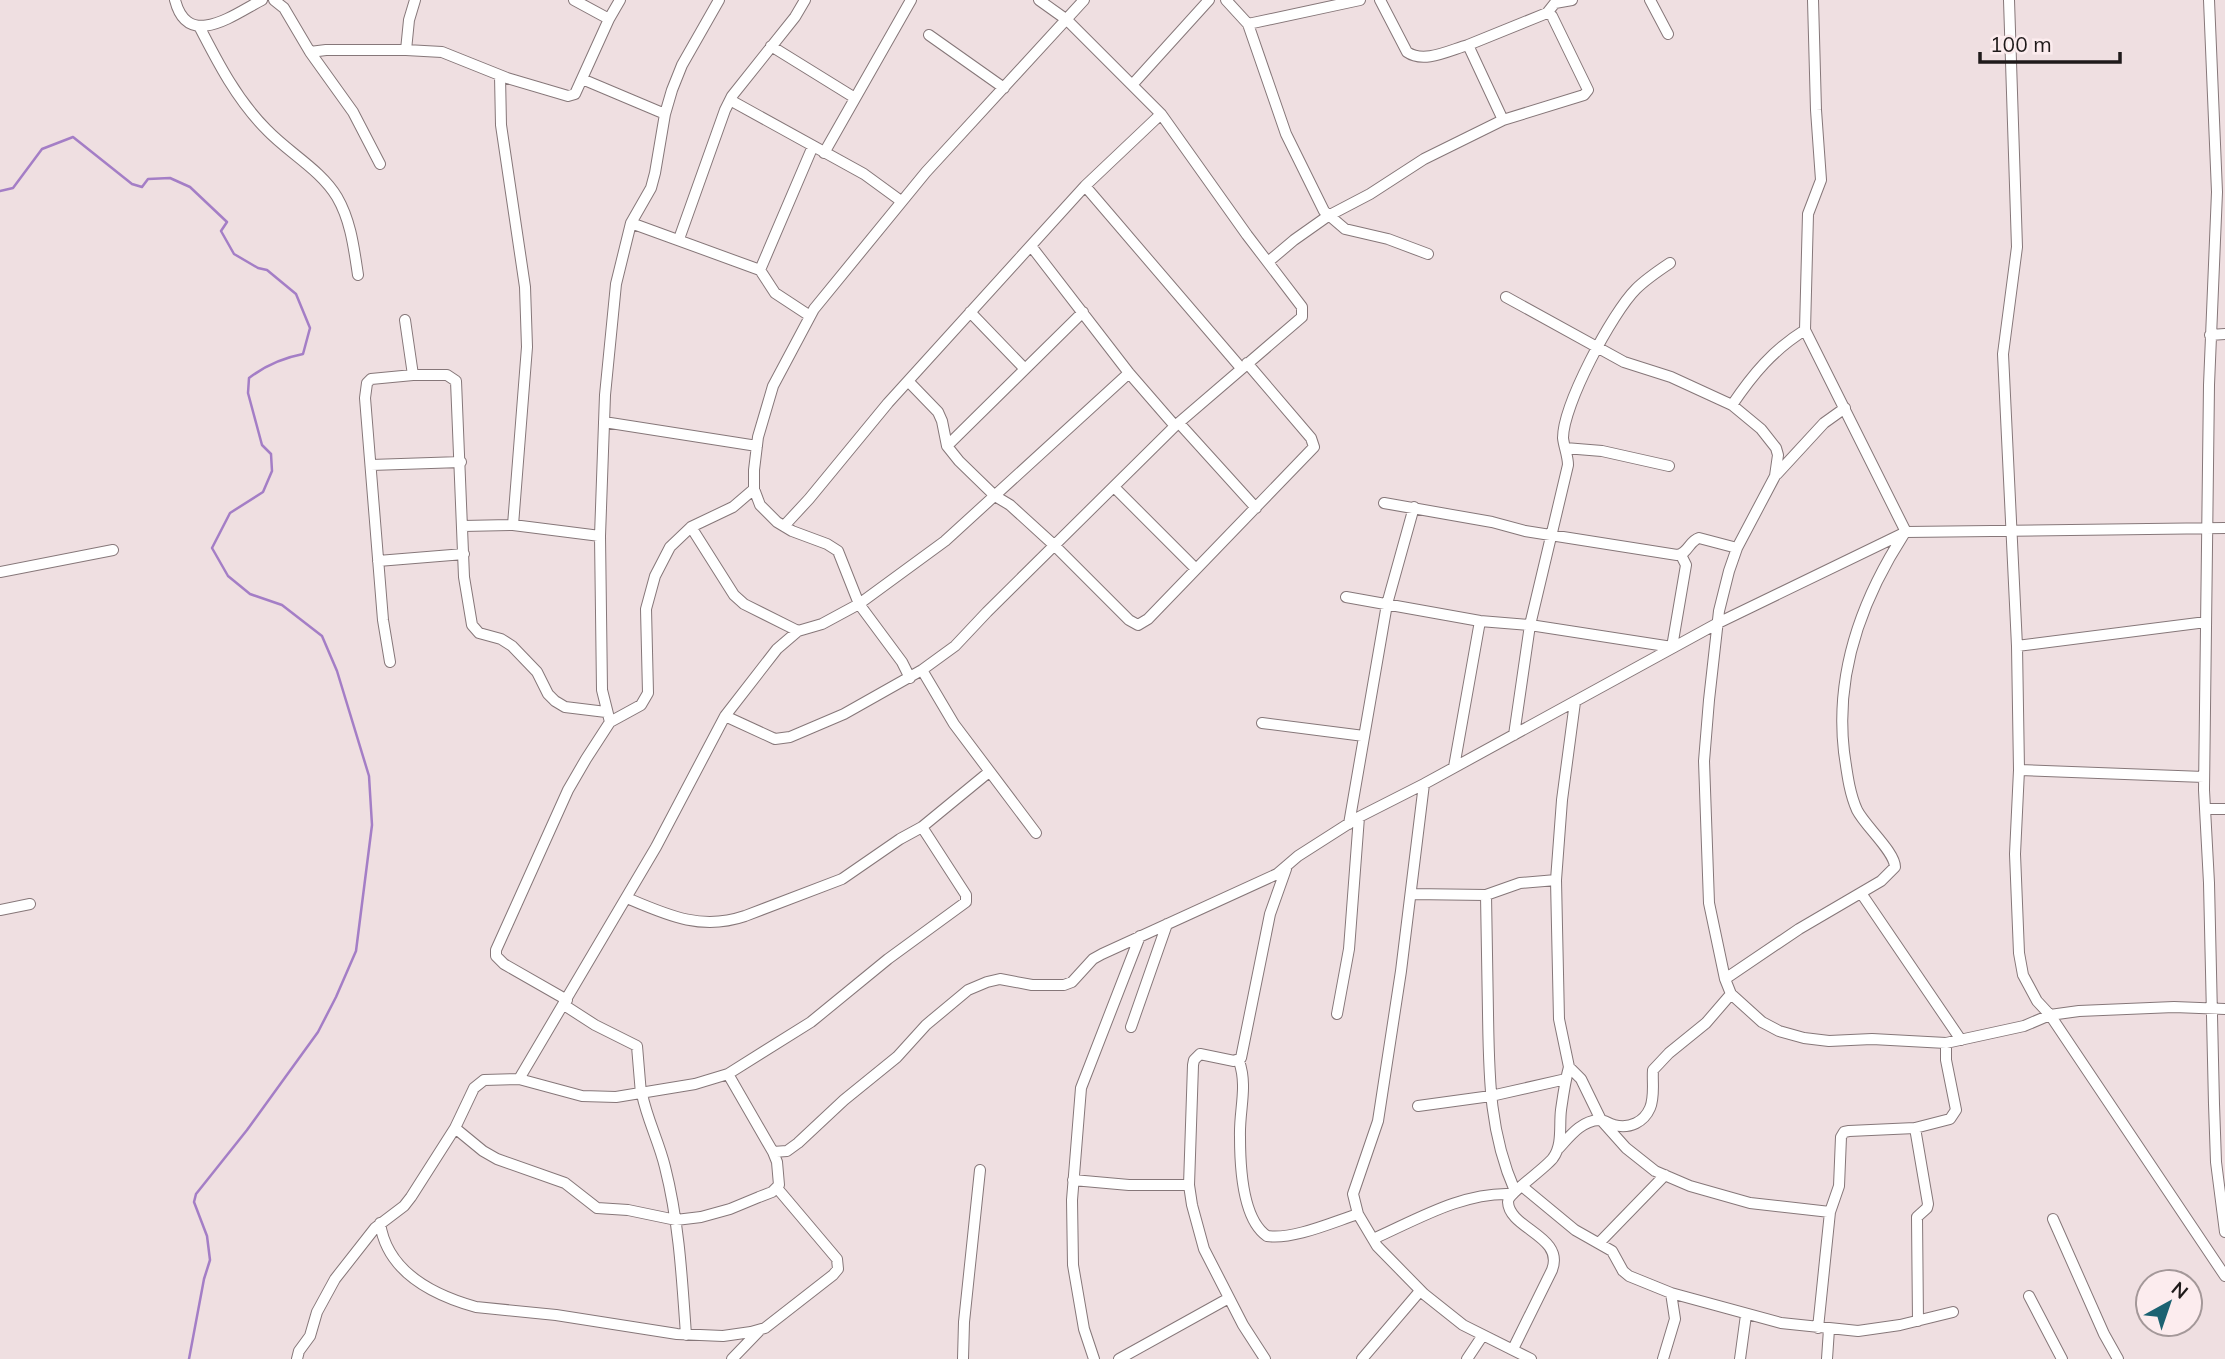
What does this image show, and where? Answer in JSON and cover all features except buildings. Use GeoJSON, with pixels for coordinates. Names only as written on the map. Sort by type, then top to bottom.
{"type":"FeatureCollection","features":[{"type":"Feature","properties":{"kind":"street"},"geometry":{"type":"LineString","coordinates":[[176,0],[178,10],[187,22],[199,26],[217,24],[262,0]]}},
{"type":"Feature","properties":{"kind":"street"},"geometry":{"type":"LineString","coordinates":[[274,0],[284,8],[310,52],[353,112],[380,164]]}},
{"type":"Feature","properties":{"kind":"street"},"geometry":{"type":"LineString","coordinates":[[406,50],[409,20],[415,0]]}},
{"type":"Feature","properties":{"kind":"street"},"geometry":{"type":"LineString","coordinates":[[574,0],[609,19]]}},
{"type":"Feature","properties":{"kind":"street"},"geometry":{"type":"LineString","coordinates":[[310,52],[442,52],[500,76],[568,96],[575,94],[620,0]]}},
{"type":"Feature","properties":{"kind":"street"},"geometry":{"type":"LineString","coordinates":[[686,1335],[676,1220],[665,1167],[641,1094],[637,1046],[595,1026],[566,1002],[504,964],[495,953],[568,790],[608,717],[602,691],[600,536],[605,395],[616,284],[631,223],[651,188],[665,114],[682,65],[719,0]]}},
{"type":"Feature","properties":{"kind":"street"},"geometry":{"type":"LineString","coordinates":[[679,239],[713,140],[730,100],[805,0]]}},
{"type":"Feature","properties":{"kind":"street"},"geometry":{"type":"LineString","coordinates":[[824,153],[911,0]]}},
{"type":"Feature","properties":{"kind":"street"},"geometry":{"type":"LineString","coordinates":[[725,716],[775,739],[790,737],[844,715],[922,670],[955,646],[1177,425],[1299,320],[1303,313],[1302,307],[1161,114],[1067,20],[1038,0]]}},
{"type":"Feature","properties":{"kind":"street"},"geometry":{"type":"LineString","coordinates":[[909,677],[902,662],[859,604],[838,551],[784,526],[760,505],[754,489],[757,446],[774,386],[810,316],[864,246],[951,143],[1084,0]]}},
{"type":"Feature","properties":{"kind":"street"},"geometry":{"type":"LineString","coordinates":[[1132,85],[1209,0]]}},
{"type":"Feature","properties":{"kind":"street"},"geometry":{"type":"LineString","coordinates":[[1226,0],[1248,24],[1286,134],[1328,216],[1345,229],[1428,254]]}},
{"type":"Feature","properties":{"kind":"street"},"geometry":{"type":"LineString","coordinates":[[1248,24],[1322,5],[1360,0]]}},
{"type":"Feature","properties":{"kind":"street"},"geometry":{"type":"LineString","coordinates":[[1380,0],[1407,52],[1423,58],[1468,45],[1547,13],[1555,3],[1572,0]]}},
{"type":"Feature","properties":{"kind":"street"},"geometry":{"type":"LineString","coordinates":[[1650,0],[1668,34]]}},
{"type":"Feature","properties":{"kind":"street"},"geometry":{"type":"LineString","coordinates":[[1813,0],[1821,180],[1808,214],[1805,330],[1906,532]]}},
{"type":"Feature","properties":{"kind":"street"},"geometry":{"type":"LineString","coordinates":[[2009,0],[2017,247],[2003,354],[2017,646],[2019,770],[2015,819],[2020,953],[2029,989],[2050,1015],[2225,1276]]}},
{"type":"Feature","properties":{"kind":"street"},"geometry":{"type":"LineString","coordinates":[[2209,0],[2219,130],[2210,335],[2204,777],[2214,1104],[2225,1232]]}},
{"type":"Feature","properties":{"kind":"street"},"geometry":{"type":"LineString","coordinates":[[1268,262],[1293,240],[1328,216],[1370,194],[1424,159],[1503,120],[1535,112],[1587,93],[1586,82],[1552,16],[1547,13]]}},
{"type":"Feature","properties":{"kind":"street"},"geometry":{"type":"LineString","coordinates":[[199,26],[221,69],[243,102],[266,130],[317,175],[337,197],[349,223],[359,275]]}},
{"type":"Feature","properties":{"kind":"street"},"geometry":{"type":"LineString","coordinates":[[929,35],[1004,88]]}},
{"type":"Feature","properties":{"kind":"street"},"geometry":{"type":"LineString","coordinates":[[1468,45],[1503,120]]}},
{"type":"Feature","properties":{"kind":"street"},"geometry":{"type":"LineString","coordinates":[[771,46],[855,98]]}},
{"type":"Feature","properties":{"kind":"street"},"geometry":{"type":"LineString","coordinates":[[500,76],[501,125],[525,287],[527,346],[513,525]]}},
{"type":"Feature","properties":{"kind":"street"},"geometry":{"type":"LineString","coordinates":[[582,79],[665,114]]}},
{"type":"Feature","properties":{"kind":"street"},"geometry":{"type":"LineString","coordinates":[[730,100],[864,174],[901,201]]}},
{"type":"Feature","properties":{"kind":"street"},"geometry":{"type":"LineString","coordinates":[[784,526],[810,499],[908,381],[1085,186],[1161,114]]}},
{"type":"Feature","properties":{"kind":"street"},"geometry":{"type":"LineString","coordinates":[[760,270],[813,146]]}},
{"type":"Feature","properties":{"kind":"street"},"geometry":{"type":"LineString","coordinates":[[908,381],[938,412],[947,446],[959,461],[1055,547],[1129,620],[1138,625],[1148,620],[1312,450],[1314,444],[1085,186]]}},
{"type":"Feature","properties":{"kind":"street"},"geometry":{"type":"LineString","coordinates":[[631,223],[760,270],[775,293],[810,316]]}},
{"type":"Feature","properties":{"kind":"street"},"geometry":{"type":"LineString","coordinates":[[1031,246],[1129,373],[1256,508]]}},
{"type":"Feature","properties":{"kind":"street"},"geometry":{"type":"LineString","coordinates":[[1514,735],[1530,625],[1569,465],[1563,439],[1574,398],[1596,347],[1634,290],[1670,263]]}},
{"type":"Feature","properties":{"kind":"street"},"geometry":{"type":"LineString","coordinates":[[1506,297],[1624,362],[1671,377],[1732,405],[1761,429],[1776,448],[1778,455],[1775,476]]}},
{"type":"Feature","properties":{"kind":"street"},"geometry":{"type":"LineString","coordinates":[[970,312],[1024,368]]}},
{"type":"Feature","properties":{"kind":"street"},"geometry":{"type":"LineString","coordinates":[[947,446],[1083,312]]}},
{"type":"Feature","properties":{"kind":"street"},"geometry":{"type":"LineString","coordinates":[[405,320],[413,375]]}},
{"type":"Feature","properties":{"kind":"street"},"geometry":{"type":"LineString","coordinates":[[1732,405],[1771,354],[1805,330]]}},
{"type":"Feature","properties":{"kind":"street"},"geometry":{"type":"LineString","coordinates":[[2210,335],[2225,334]]}},
{"type":"Feature","properties":{"kind":"street"},"geometry":{"type":"LineString","coordinates":[[519,1079],[673,817],[725,716],[777,649],[798,631],[822,624],[859,604],[945,541],[1129,373]]}},
{"type":"Feature","properties":{"kind":"street"},"geometry":{"type":"LineString","coordinates":[[390,662],[383,620],[366,417],[367,383],[373,378],[447,375],[457,381],[468,614],[474,630],[501,639],[512,646],[537,672],[548,694],[565,707],[608,717],[641,705],[649,692],[646,609],[654,576],[670,547],[691,527],[733,507],[754,489]]}},
{"type":"Feature","properties":{"kind":"street"},"geometry":{"type":"LineString","coordinates":[[1845,408],[1812,434],[1775,476],[1737,548],[1729,571],[1718,623],[1704,761],[1705,831],[1709,904],[1725,979],[1731,994],[1762,1022],[1779,1031],[1829,1041],[1872,1039],[1947,1043],[2024,1027],[2050,1015],[2124,1008],[2225,1009]]}},
{"type":"Feature","properties":{"kind":"street"},"geometry":{"type":"LineString","coordinates":[[604,422],[757,446]]}},
{"type":"Feature","properties":{"kind":"street"},"geometry":{"type":"LineString","coordinates":[[1565,449],[1602,451],[1669,466]]}},
{"type":"Feature","properties":{"kind":"street"},"geometry":{"type":"LineString","coordinates":[[371,465],[461,462]]}},
{"type":"Feature","properties":{"kind":"street"},"geometry":{"type":"LineString","coordinates":[[1114,487],[1196,569]]}},
{"type":"Feature","properties":{"kind":"street"},"geometry":{"type":"LineString","coordinates":[[1384,503],[1550,535],[1681,555]]}},
{"type":"Feature","properties":{"kind":"street"},"geometry":{"type":"LineString","coordinates":[[1349,824],[1387,604],[1413,507]]}},
{"type":"Feature","properties":{"kind":"street"},"geometry":{"type":"LineString","coordinates":[[463,526],[513,525],[600,536]]}},
{"type":"Feature","properties":{"kind":"street"},"geometry":{"type":"LineString","coordinates":[[691,527],[734,594],[744,604],[798,631]]}},
{"type":"Feature","properties":{"kind":"street"},"geometry":{"type":"LineString","coordinates":[[773,1152],[787,1151],[798,1143],[844,1100],[897,1058],[926,1025],[968,990],[1000,979],[1032,985],[1064,985],[1072,982],[1093,959],[1265,880],[1359,817],[1672,647],[1906,532],[2225,528]]}},
{"type":"Feature","properties":{"kind":"street"},"geometry":{"type":"LineString","coordinates":[[1725,979],[1799,929],[1888,876],[1895,863],[1858,810],[1847,777],[1842,733],[1843,687],[1856,631],[1873,586],[1906,532]]}},
{"type":"Feature","properties":{"kind":"street"},"geometry":{"type":"LineString","coordinates":[[1681,555],[1699,538],[1737,548]]}},
{"type":"Feature","properties":{"kind":"street"},"geometry":{"type":"LineString","coordinates":[[0,572],[113,550]]}},
{"type":"Feature","properties":{"kind":"street"},"geometry":{"type":"LineString","coordinates":[[378,561],[464,554]]}},
{"type":"Feature","properties":{"kind":"street"},"geometry":{"type":"LineString","coordinates":[[1672,647],[1686,565],[1681,555]]}},
{"type":"Feature","properties":{"kind":"street"},"geometry":{"type":"LineString","coordinates":[[1346,597],[1480,621],[1530,625],[1672,647]]}},
{"type":"Feature","properties":{"kind":"street"},"geometry":{"type":"LineString","coordinates":[[1454,767],[1480,621]]}},
{"type":"Feature","properties":{"kind":"street"},"geometry":{"type":"LineString","coordinates":[[2017,646],[2206,622]]}},
{"type":"Feature","properties":{"kind":"street"},"geometry":{"type":"LineString","coordinates":[[922,670],[954,724],[1036,833]]}},
{"type":"Feature","properties":{"kind":"street"},"geometry":{"type":"LineString","coordinates":[[1513,1349],[1552,1270],[1555,1258],[1549,1246],[1510,1210],[1508,1199],[1555,1156],[1569,1068],[1559,1019],[1556,880],[1562,800],[1575,702]]}},
{"type":"Feature","properties":{"kind":"street"},"geometry":{"type":"LineString","coordinates":[[1262,723],[1364,736]]}},
{"type":"Feature","properties":{"kind":"street"},"geometry":{"type":"LineString","coordinates":[[2019,770],[2204,777]]}},
{"type":"Feature","properties":{"kind":"street"},"geometry":{"type":"LineString","coordinates":[[626,898],[680,919],[731,921],[842,879],[922,827],[989,772]]}},
{"type":"Feature","properties":{"kind":"street"},"geometry":{"type":"LineString","coordinates":[[1424,784],[1378,1121],[1355,1185],[1354,1202],[1373,1240],[1420,1291],[1463,1325],[1531,1359]]}},
{"type":"Feature","properties":{"kind":"street"},"geometry":{"type":"LineString","coordinates":[[2206,809],[2225,809]]}},
{"type":"Feature","properties":{"kind":"street"},"geometry":{"type":"LineString","coordinates":[[1337,1014],[1349,949],[1359,817]]}},
{"type":"Feature","properties":{"kind":"street"},"geometry":{"type":"LineString","coordinates":[[297,1359],[299,1351],[310,1336],[317,1312],[335,1279],[380,1223],[411,1198],[455,1128],[478,1083],[490,1079],[519,1079],[582,1097],[616,1097],[695,1084],[727,1074],[811,1022],[888,959],[966,902],[966,895],[922,827]]}},
{"type":"Feature","properties":{"kind":"street"},"geometry":{"type":"LineString","coordinates":[[1287,866],[1270,915],[1238,1061],[1244,1076],[1240,1136],[1242,1180],[1257,1227],[1267,1236],[1280,1236],[1314,1228],[1358,1214]]}},
{"type":"Feature","properties":{"kind":"street"},"geometry":{"type":"LineString","coordinates":[[1410,894],[1486,895],[1520,883],[1556,880]]}},
{"type":"Feature","properties":{"kind":"street"},"geometry":{"type":"LineString","coordinates":[[1861,893],[1961,1040]]}},
{"type":"Feature","properties":{"kind":"street"},"geometry":{"type":"LineString","coordinates":[[1486,895],[1491,1096],[1496,1138],[1503,1164],[1516,1191],[1612,1251],[1623,1271],[1629,1276],[1671,1293],[1746,1315],[1782,1323],[1858,1331],[1953,1312]]}},
{"type":"Feature","properties":{"kind":"street"},"geometry":{"type":"LineString","coordinates":[[0,910],[30,904]]}},
{"type":"Feature","properties":{"kind":"street"},"geometry":{"type":"LineString","coordinates":[[1131,1027],[1167,924]]}},
{"type":"Feature","properties":{"kind":"street"},"geometry":{"type":"LineString","coordinates":[[1094,1359],[1084,1329],[1073,1265],[1073,1180],[1081,1088],[1140,936]]}},
{"type":"Feature","properties":{"kind":"street"},"geometry":{"type":"LineString","coordinates":[[1557,1150],[1585,1124],[1601,1120],[1615,1126],[1634,1125],[1642,1121],[1652,1102],[1653,1070],[1669,1053],[1706,1023],[1731,994]]}},
{"type":"Feature","properties":{"kind":"street"},"geometry":{"type":"LineString","coordinates":[[1827,1359],[1823,1328],[1830,1212],[1839,1186],[1840,1143],[1844,1132],[1915,1128],[1944,1121],[1954,1115],[1956,1110],[1946,1060],[1947,1043]]}},
{"type":"Feature","properties":{"kind":"street"},"geometry":{"type":"LineString","coordinates":[[1238,1061],[1206,1053],[1200,1054],[1194,1060],[1189,1185],[1204,1249],[1242,1325],[1265,1359]]}},
{"type":"Feature","properties":{"kind":"street"},"geometry":{"type":"LineString","coordinates":[[1569,1068],[1581,1079],[1601,1120],[1626,1148],[1665,1175],[1690,1186],[1750,1203],[1830,1212]]}},
{"type":"Feature","properties":{"kind":"street"},"geometry":{"type":"LineString","coordinates":[[455,1128],[483,1151],[497,1158],[565,1182],[597,1208],[628,1210],[676,1220],[701,1217],[730,1209],[777,1188],[780,1178],[773,1152],[727,1074]]}},
{"type":"Feature","properties":{"kind":"street"},"geometry":{"type":"LineString","coordinates":[[1418,1106],[1491,1096],[1566,1080]]}},
{"type":"Feature","properties":{"kind":"street"},"geometry":{"type":"LineString","coordinates":[[1915,1128],[1928,1203],[1927,1208],[1917,1217],[1918,1321]]}},
{"type":"Feature","properties":{"kind":"street"},"geometry":{"type":"LineString","coordinates":[[963,1359],[969,1263],[980,1170]]}},
{"type":"Feature","properties":{"kind":"street"},"geometry":{"type":"LineString","coordinates":[[1599,1243],[1665,1175]]}},
{"type":"Feature","properties":{"kind":"street"},"geometry":{"type":"LineString","coordinates":[[1073,1180],[1129,1185],[1189,1185]]}},
{"type":"Feature","properties":{"kind":"street"},"geometry":{"type":"LineString","coordinates":[[732,1359],[759,1331],[833,1275],[839,1266],[837,1259],[777,1188]]}},
{"type":"Feature","properties":{"kind":"street"},"geometry":{"type":"LineString","coordinates":[[1373,1240],[1463,1200],[1516,1191]]}},
{"type":"Feature","properties":{"kind":"street"},"geometry":{"type":"LineString","coordinates":[[2053,1219],[2104,1334],[2118,1359]]}},
{"type":"Feature","properties":{"kind":"street"},"geometry":{"type":"LineString","coordinates":[[380,1223],[386,1244],[402,1267],[420,1284],[445,1297],[476,1307],[556,1315],[686,1335],[723,1336],[759,1331]]}},
{"type":"Feature","properties":{"kind":"street"},"geometry":{"type":"LineString","coordinates":[[1362,1359],[1420,1291]]}},
{"type":"Feature","properties":{"kind":"street"},"geometry":{"type":"LineString","coordinates":[[1663,1359],[1675,1319],[1671,1293]]}},
{"type":"Feature","properties":{"kind":"street"},"geometry":{"type":"LineString","coordinates":[[2029,1296],[2062,1359]]}},
{"type":"Feature","properties":{"kind":"street"},"geometry":{"type":"LineString","coordinates":[[1119,1359],[1229,1298]]}},
{"type":"Feature","properties":{"kind":"street"},"geometry":{"type":"LineString","coordinates":[[1740,1359],[1746,1315]]}},
{"type":"Feature","properties":{"kind":"street"},"geometry":{"type":"LineString","coordinates":[[1466,1359],[1483,1335]]}},
{"type":"Feature","properties":{"kind":"waterway"},"geometry":{"type":"LineString","coordinates":[[0,191],[13,188],[42,149],[73,137],[132,184],[142,187],[148,179],[170,178],[190,187],[227,222],[221,231],[234,254],[258,268],[267,270],[296,294],[310,328],[303,354],[274,363],[249,378],[248,393],[262,445],[271,454],[272,471],[263,492],[230,513],[212,548],[228,576],[250,594],[282,605],[322,636],[337,671],[369,776],[372,825],[356,951],[336,997],[318,1032],[247,1130],[196,1194],[194,1202],[207,1236],[210,1260],[189,1359]]}}]}
